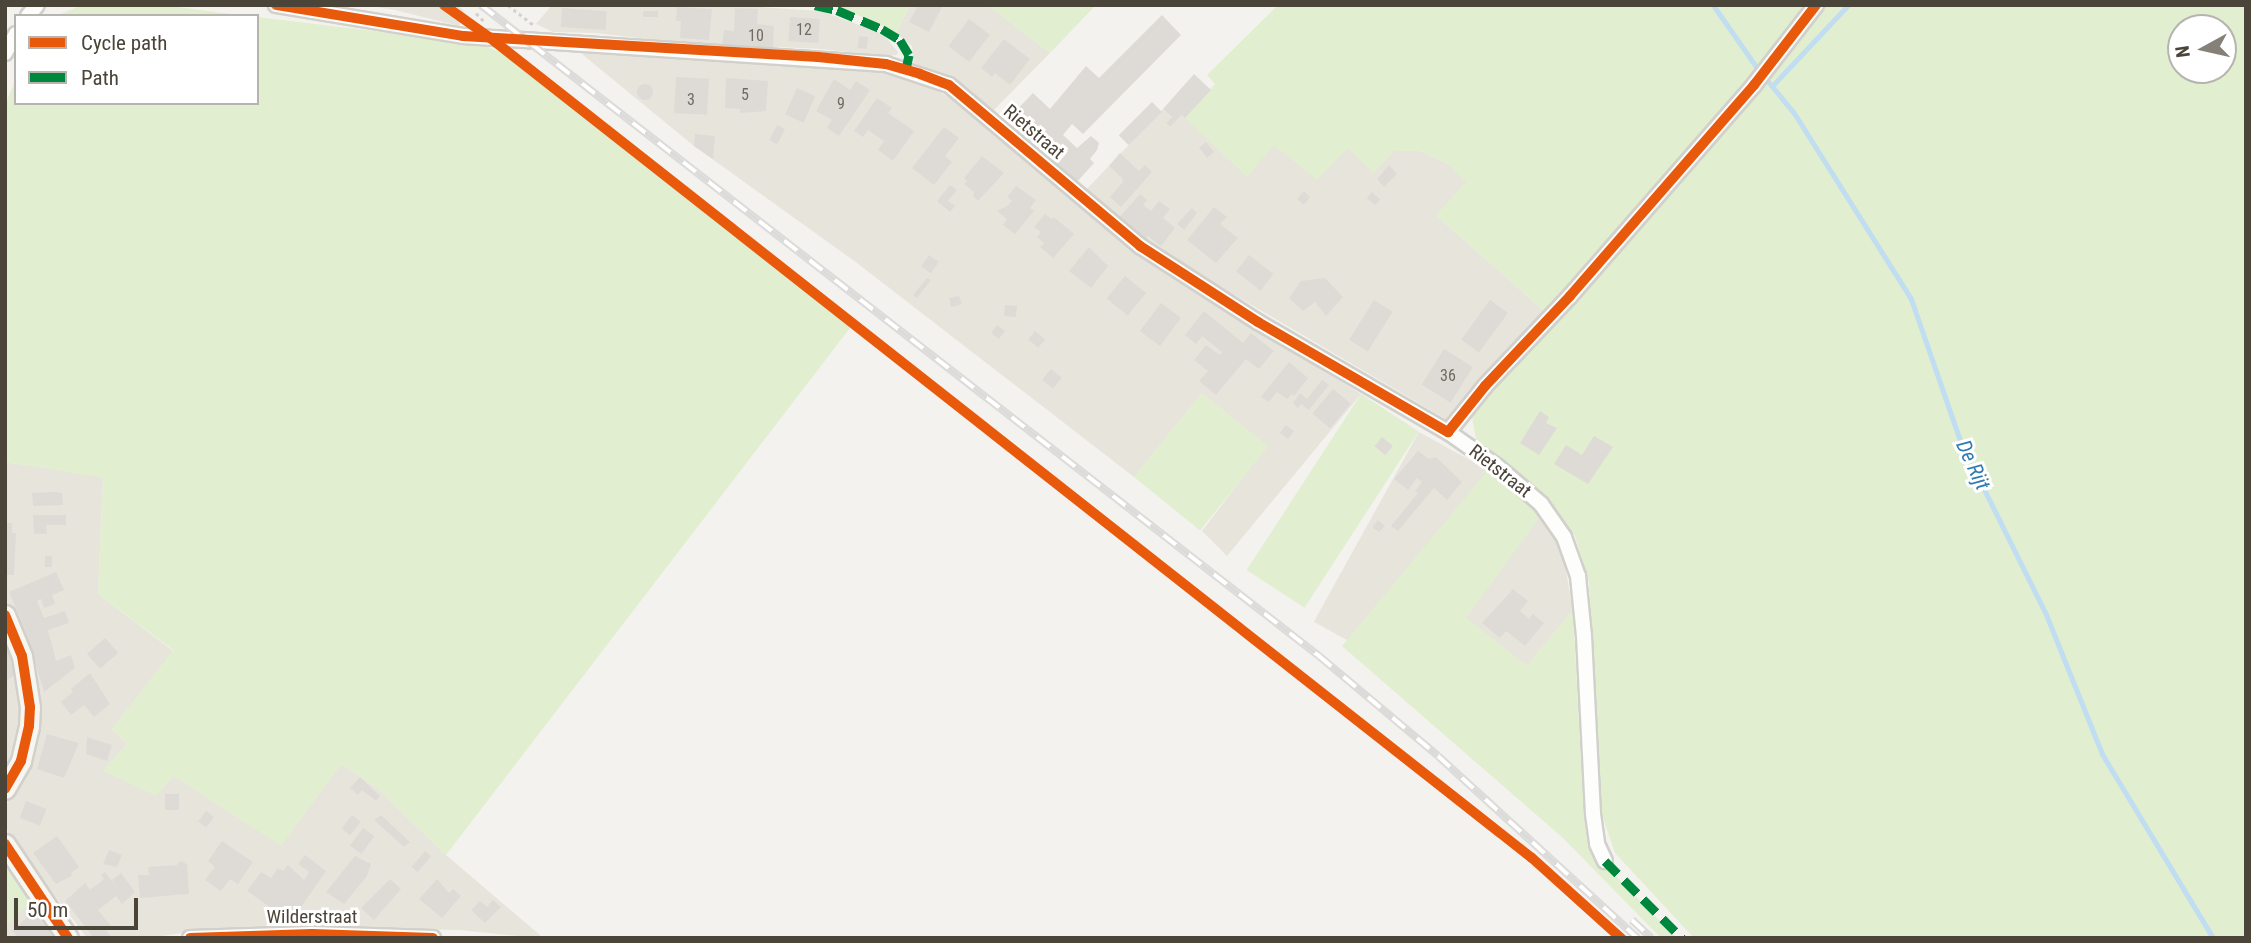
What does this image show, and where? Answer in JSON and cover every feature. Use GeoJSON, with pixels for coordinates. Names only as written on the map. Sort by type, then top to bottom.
{"type":"FeatureCollection","features":[{"type":"Feature","properties":{"kind":"street","name":"Rietstraat"},"geometry":{"type":"LineString","coordinates":[[276,5],[463,36],[886,64],[949,85],[1140,246],[1258,322],[1448,432],[1498,467],[1541,503],[1564,537],[1578,576],[1584,636],[1593,814],[1597,844],[1605,861]]}},
{"type":"Feature","properties":{"kind":"street"},"geometry":{"type":"LineString","coordinates":[[1448,432],[1485,386],[1570,296],[1754,85],[1816,5]]}},
{"type":"Feature","properties":{"kind":"street"},"geometry":{"type":"LineString","coordinates":[[5,53],[14,37]]}},
{"type":"Feature","properties":{"kind":"street"},"geometry":{"type":"LineString","coordinates":[[5,615],[22,656],[30,707],[30,726],[21,761],[5,789]]}},
{"type":"Feature","properties":{"kind":"street"},"geometry":{"type":"LineString","coordinates":[[5,844],[68,938]]}},
{"type":"Feature","properties":{"kind":"street","name":"Wilderstraat"},"geometry":{"type":"LineString","coordinates":[[190,938],[312,934],[433,938]]}},
{"type":"Feature","properties":{"kind":"path"},"geometry":{"type":"LineString","coordinates":[[508,5],[552,41]]}},
{"type":"Feature","properties":{"kind":"shaded area"},"geometry":{"type":"Polygon","coordinates":[[[364,5],[457,5],[464,11],[459,26],[364,5]]]}},
{"type":"Feature","properties":{"kind":"shaded area"},"geometry":{"type":"Polygon","coordinates":[[[552,5],[727,5],[821,11],[883,34],[898,52],[897,55],[884,56],[821,49],[673,42],[596,33],[553,32],[536,24],[552,5]]]}},
{"type":"Feature","properties":{"kind":"shaded area"},"geometry":{"type":"Polygon","coordinates":[[[910,5],[988,5],[1050,53],[994,110],[948,76],[914,63],[912,46],[896,33],[910,5]]]}},
{"type":"Feature","properties":{"kind":"shaded area"},"geometry":{"type":"Polygon","coordinates":[[[577,50],[848,68],[888,73],[933,88],[953,100],[1144,259],[1361,394],[1227,556],[1202,531],[1267,446],[1202,393],[1134,477],[857,263],[694,146],[577,50]]]}},
{"type":"Feature","properties":{"kind":"shaded area"},"geometry":{"type":"Polygon","coordinates":[[[1163,109],[1172,117],[1166,123],[1170,127],[1182,115],[1220,149],[1274,144],[1420,151],[1448,164],[1467,182],[1437,216],[1545,312],[1449,421],[1158,250],[1085,191],[1163,109]]]}},
{"type":"Feature","properties":{"kind":"shaded area"},"geometry":{"type":"Polygon","coordinates":[[[1419,432],[1488,470],[1383,660],[1314,622],[1419,432]]]}},
{"type":"Feature","properties":{"kind":"shaded area"},"geometry":{"type":"Polygon","coordinates":[[[5,462],[103,477],[98,594],[173,651],[112,729],[127,744],[104,770],[174,776],[281,845],[341,764],[378,789],[446,855],[540,935],[538,938],[460,930],[366,928],[198,931],[147,938],[87,938],[9,835],[5,824],[5,807],[34,745],[37,722],[13,614],[5,603],[5,462]]]}},
{"type":"Feature","properties":{"kind":"shaded area"},"geometry":{"type":"Polygon","coordinates":[[[1540,516],[1551,530],[1564,560],[1573,610],[1527,666],[1465,618],[1540,516]]]}},
{"type":"Feature","properties":{"kind":"shaded area"},"geometry":{"type":"Polygon","coordinates":[[[5,626],[23,688],[18,750],[5,770],[5,626]]]}},
{"type":"Feature","properties":{"kind":"shaded area"},"geometry":{"type":"Polygon","coordinates":[[[32,900],[59,938],[5,938],[5,926],[32,900]]]}},
{"type":"Feature","properties":{"kind":"green space"},"geometry":{"type":"Polygon","coordinates":[[[83,5],[162,5],[231,14],[61,14],[83,5]]]}},
{"type":"Feature","properties":{"kind":"green space"},"geometry":{"type":"Polygon","coordinates":[[[836,5],[910,5],[896,33],[836,5]]]}},
{"type":"Feature","properties":{"kind":"green space"},"geometry":{"type":"Polygon","coordinates":[[[988,5],[1096,5],[1050,53],[988,5]]]}},
{"type":"Feature","properties":{"kind":"green space"},"geometry":{"type":"Polygon","coordinates":[[[1278,5],[1807,5],[1757,68],[1545,312],[1436,215],[1466,182],[1448,164],[1420,151],[1395,151],[1373,173],[1348,148],[1317,180],[1274,145],[1247,177],[1185,118],[1215,84],[1207,75],[1278,5]]]}},
{"type":"Feature","properties":{"kind":"green space"},"geometry":{"type":"Polygon","coordinates":[[[1819,5],[2246,5],[2246,938],[1694,938],[1615,853],[1602,815],[1589,582],[1575,536],[1553,507],[1523,476],[1486,452],[1476,440],[1472,416],[1486,394],[1767,77],[1819,5]]]}},
{"type":"Feature","properties":{"kind":"green space"},"geometry":{"type":"Polygon","coordinates":[[[259,17],[481,44],[511,57],[853,324],[446,855],[378,789],[341,764],[281,846],[174,776],[156,796],[103,771],[127,744],[112,729],[173,650],[98,594],[103,478],[5,462],[5,105],[14,84],[14,105],[259,105],[259,17]]]}},
{"type":"Feature","properties":{"kind":"green space"},"geometry":{"type":"Polygon","coordinates":[[[1202,393],[1268,446],[1200,530],[1134,477],[1202,393]]]}},
{"type":"Feature","properties":{"kind":"green space"},"geometry":{"type":"Polygon","coordinates":[[[1361,394],[1419,432],[1304,608],[1247,570],[1361,394]]]}},
{"type":"Feature","properties":{"kind":"green space"},"geometry":{"type":"Polygon","coordinates":[[[1488,470],[1521,496],[1540,516],[1466,618],[1527,666],[1573,610],[1581,761],[1593,853],[1677,938],[1661,938],[1563,838],[1342,646],[1488,470]]]}},
{"type":"Feature","properties":{"kind":"green space"},"geometry":{"type":"Polygon","coordinates":[[[5,867],[32,900],[5,926],[5,867]]]}},
{"type":"Feature","properties":{"kind":"building"},"geometry":{"type":"Polygon","coordinates":[[[918,5],[943,5],[929,32],[909,22],[918,5]]]}},
{"type":"Feature","properties":{"kind":"building"},"geometry":{"type":"Polygon","coordinates":[[[677,7],[712,9],[709,40],[680,38],[681,21],[676,21],[677,7]]]}},
{"type":"Feature","properties":{"kind":"building"},"geometry":{"type":"Polygon","coordinates":[[[562,8],[607,11],[606,30],[561,27],[562,8]]]}},
{"type":"Feature","properties":{"kind":"building"},"geometry":{"type":"Polygon","coordinates":[[[735,8],[758,9],[757,24],[774,26],[773,48],[722,45],[724,30],[734,31],[735,8]]]}},
{"type":"Feature","properties":{"kind":"building"},"geometry":{"type":"Polygon","coordinates":[[[643,11],[658,11],[658,17],[643,17],[643,11]]]}},
{"type":"Feature","properties":{"kind":"building"},"geometry":{"type":"Polygon","coordinates":[[[1162,15],[1181,35],[1083,134],[1072,124],[1063,135],[1077,148],[1091,136],[1099,143],[1090,159],[1094,163],[1076,183],[1008,119],[1033,93],[1050,109],[1086,66],[1099,78],[1162,15]]]}},
{"type":"Feature","properties":{"kind":"building"},"geometry":{"type":"Polygon","coordinates":[[[790,17],[820,19],[818,43],[788,41],[790,17]]]}},
{"type":"Feature","properties":{"kind":"building"},"geometry":{"type":"Polygon","coordinates":[[[969,19],[990,35],[969,62],[949,46],[969,19]]]}},
{"type":"Feature","properties":{"kind":"building"},"geometry":{"type":"Polygon","coordinates":[[[859,36],[868,37],[867,49],[858,48],[859,36]]]}},
{"type":"Feature","properties":{"kind":"building"},"geometry":{"type":"Polygon","coordinates":[[[1004,39],[1030,59],[1010,85],[995,73],[992,77],[981,68],[1004,39]]]}},
{"type":"Feature","properties":{"kind":"building"},"geometry":{"type":"Polygon","coordinates":[[[1194,74],[1211,90],[1185,118],[1182,115],[1170,127],[1166,123],[1172,117],[1163,109],[1194,74]]]}},
{"type":"Feature","properties":{"kind":"building"},"geometry":{"type":"Polygon","coordinates":[[[676,77],[709,79],[707,115],[674,113],[676,77]]]}},
{"type":"Feature","properties":{"kind":"building"},"geometry":{"type":"Polygon","coordinates":[[[726,78],[768,81],[766,111],[740,113],[740,109],[725,108],[726,78]]]}},
{"type":"Feature","properties":{"kind":"building"},"geometry":{"type":"Polygon","coordinates":[[[834,79],[850,90],[856,81],[870,90],[839,136],[827,128],[832,120],[816,111],[834,79]]]}},
{"type":"Feature","properties":{"kind":"building"},"geometry":{"type":"Polygon","coordinates":[[[645,84],[653,92],[645,100],[637,92],[645,84]]]}},
{"type":"Feature","properties":{"kind":"building"},"geometry":{"type":"Polygon","coordinates":[[[797,88],[815,96],[803,123],[785,114],[797,88]]]}},
{"type":"Feature","properties":{"kind":"building"},"geometry":{"type":"Polygon","coordinates":[[[877,98],[892,108],[888,113],[914,131],[893,161],[878,150],[884,141],[868,130],[863,137],[854,131],[877,98]]]}},
{"type":"Feature","properties":{"kind":"building"},"geometry":{"type":"Polygon","coordinates":[[[1152,102],[1162,112],[1129,145],[1119,135],[1152,102]]]}},
{"type":"Feature","properties":{"kind":"building"},"geometry":{"type":"Polygon","coordinates":[[[777,125],[785,129],[777,144],[769,140],[777,125]]]}},
{"type":"Feature","properties":{"kind":"building"},"geometry":{"type":"Polygon","coordinates":[[[944,127],[959,138],[945,156],[952,162],[934,185],[912,168],[944,127]]]}},
{"type":"Feature","properties":{"kind":"building"},"geometry":{"type":"Polygon","coordinates":[[[695,134],[715,136],[713,159],[694,146],[695,134]]]}},
{"type":"Feature","properties":{"kind":"building"},"geometry":{"type":"Polygon","coordinates":[[[1206,142],[1214,152],[1207,158],[1199,148],[1206,142]]]}},
{"type":"Feature","properties":{"kind":"building"},"geometry":{"type":"Polygon","coordinates":[[[1120,153],[1139,171],[1145,165],[1152,172],[1121,207],[1110,197],[1123,182],[1122,178],[1109,166],[1120,153]]]}},
{"type":"Feature","properties":{"kind":"building"},"geometry":{"type":"Polygon","coordinates":[[[982,156],[1004,173],[978,201],[973,196],[974,192],[964,184],[967,181],[964,178],[982,156]]]}},
{"type":"Feature","properties":{"kind":"building"},"geometry":{"type":"Polygon","coordinates":[[[1389,165],[1397,174],[1384,187],[1377,179],[1389,165]]]}},
{"type":"Feature","properties":{"kind":"building"},"geometry":{"type":"Polygon","coordinates":[[[950,185],[957,190],[948,201],[955,206],[950,212],[937,201],[950,185]]]}},
{"type":"Feature","properties":{"kind":"building"},"geometry":{"type":"Polygon","coordinates":[[[1016,186],[1036,200],[1030,208],[1034,211],[1015,234],[1003,225],[1007,219],[997,211],[1012,201],[1007,197],[1016,186]]]}},
{"type":"Feature","properties":{"kind":"building"},"geometry":{"type":"Polygon","coordinates":[[[1304,191],[1310,197],[1304,205],[1297,199],[1304,191]]]}},
{"type":"Feature","properties":{"kind":"building"},"geometry":{"type":"Polygon","coordinates":[[[1372,192],[1380,199],[1375,205],[1367,198],[1372,192]]]}},
{"type":"Feature","properties":{"kind":"building"},"geometry":{"type":"Polygon","coordinates":[[[1140,194],[1147,200],[1143,205],[1151,211],[1159,201],[1170,209],[1163,218],[1175,228],[1161,246],[1148,236],[1146,239],[1119,218],[1140,194]]]}},
{"type":"Feature","properties":{"kind":"building"},"geometry":{"type":"Polygon","coordinates":[[[1214,207],[1227,217],[1220,224],[1238,238],[1216,263],[1187,240],[1214,207]]]}},
{"type":"Feature","properties":{"kind":"building"},"geometry":{"type":"Polygon","coordinates":[[[1192,208],[1197,213],[1184,230],[1177,224],[1192,208]]]}},
{"type":"Feature","properties":{"kind":"building"},"geometry":{"type":"Polygon","coordinates":[[[1045,214],[1052,219],[1054,217],[1074,234],[1053,258],[1040,247],[1044,243],[1037,237],[1041,232],[1034,227],[1045,214]]]}},
{"type":"Feature","properties":{"kind":"building"},"geometry":{"type":"Polygon","coordinates":[[[1089,247],[1108,266],[1091,288],[1069,271],[1089,247]]]}},
{"type":"Feature","properties":{"kind":"building"},"geometry":{"type":"Polygon","coordinates":[[[929,255],[939,262],[931,273],[921,266],[929,255]]]}},
{"type":"Feature","properties":{"kind":"building"},"geometry":{"type":"Polygon","coordinates":[[[1249,255],[1273,274],[1260,291],[1236,272],[1249,255]]]}},
{"type":"Feature","properties":{"kind":"building"},"geometry":{"type":"Polygon","coordinates":[[[1125,276],[1146,293],[1128,316],[1107,299],[1125,276]]]}},
{"type":"Feature","properties":{"kind":"building"},"geometry":{"type":"Polygon","coordinates":[[[927,278],[931,280],[917,298],[913,295],[927,278]]]}},
{"type":"Feature","properties":{"kind":"building"},"geometry":{"type":"Polygon","coordinates":[[[1325,278],[1343,297],[1326,316],[1315,302],[1303,311],[1289,298],[1301,281],[1325,278]]]}},
{"type":"Feature","properties":{"kind":"building"},"geometry":{"type":"Polygon","coordinates":[[[959,296],[962,304],[951,307],[949,298],[959,296]]]}},
{"type":"Feature","properties":{"kind":"building"},"geometry":{"type":"Polygon","coordinates":[[[1374,300],[1393,312],[1368,352],[1349,340],[1374,300]]]}},
{"type":"Feature","properties":{"kind":"building"},"geometry":{"type":"Polygon","coordinates":[[[1490,300],[1508,313],[1479,353],[1461,340],[1490,300]]]}},
{"type":"Feature","properties":{"kind":"building"},"geometry":{"type":"Polygon","coordinates":[[[1161,303],[1181,318],[1160,346],[1140,331],[1161,303]]]}},
{"type":"Feature","properties":{"kind":"building"},"geometry":{"type":"Polygon","coordinates":[[[1005,305],[1017,306],[1016,317],[1004,316],[1005,305]]]}},
{"type":"Feature","properties":{"kind":"building"},"geometry":{"type":"Polygon","coordinates":[[[1204,311],[1243,343],[1251,333],[1274,351],[1259,369],[1246,359],[1216,395],[1199,381],[1208,371],[1194,360],[1206,345],[1220,355],[1222,352],[1202,336],[1196,344],[1185,335],[1204,311]]]}},
{"type":"Feature","properties":{"kind":"building"},"geometry":{"type":"Polygon","coordinates":[[[997,325],[1005,331],[999,339],[991,333],[997,325]]]}},
{"type":"Feature","properties":{"kind":"building"},"geometry":{"type":"Polygon","coordinates":[[[1035,331],[1045,339],[1038,348],[1028,340],[1035,331]]]}},
{"type":"Feature","properties":{"kind":"building"},"geometry":{"type":"Polygon","coordinates":[[[1444,349],[1473,367],[1451,403],[1422,385],[1444,349]]]}},
{"type":"Feature","properties":{"kind":"building"},"geometry":{"type":"Polygon","coordinates":[[[1289,362],[1308,378],[1294,396],[1292,394],[1287,399],[1277,392],[1269,402],[1261,397],[1289,362]]]}},
{"type":"Feature","properties":{"kind":"building"},"geometry":{"type":"Polygon","coordinates":[[[1051,369],[1062,378],[1053,389],[1042,380],[1051,369]]]}},
{"type":"Feature","properties":{"kind":"building"},"geometry":{"type":"Polygon","coordinates":[[[1322,380],[1329,385],[1309,410],[1301,404],[1298,408],[1293,403],[1300,393],[1307,399],[1322,380]]]}},
{"type":"Feature","properties":{"kind":"building"},"geometry":{"type":"Polygon","coordinates":[[[1333,389],[1351,404],[1330,428],[1312,414],[1333,389]]]}},
{"type":"Feature","properties":{"kind":"building"},"geometry":{"type":"Polygon","coordinates":[[[1540,411],[1549,417],[1546,423],[1557,428],[1539,455],[1520,443],[1540,411]]]}},
{"type":"Feature","properties":{"kind":"building"},"geometry":{"type":"Polygon","coordinates":[[[1286,425],[1294,431],[1288,439],[1280,433],[1286,425]]]}},
{"type":"Feature","properties":{"kind":"building"},"geometry":{"type":"Polygon","coordinates":[[[1594,436],[1613,447],[1588,484],[1554,464],[1566,445],[1582,455],[1594,436]]]}},
{"type":"Feature","properties":{"kind":"building"},"geometry":{"type":"Polygon","coordinates":[[[1382,437],[1393,446],[1385,455],[1374,446],[1382,437]]]}},
{"type":"Feature","properties":{"kind":"building"},"geometry":{"type":"Polygon","coordinates":[[[1418,451],[1429,459],[1436,457],[1462,482],[1447,500],[1434,488],[1398,531],[1391,526],[1418,493],[1415,491],[1422,482],[1417,478],[1408,490],[1394,479],[1418,451]]]}},
{"type":"Feature","properties":{"kind":"building"},"geometry":{"type":"Polygon","coordinates":[[[32,493],[62,493],[63,505],[33,506],[32,493]]]}},
{"type":"Feature","properties":{"kind":"building"},"geometry":{"type":"Polygon","coordinates":[[[33,515],[66,515],[66,525],[46,525],[47,534],[34,534],[33,515]]]}},
{"type":"Feature","properties":{"kind":"building"},"geometry":{"type":"Polygon","coordinates":[[[1378,520],[1385,526],[1379,532],[1372,527],[1378,520]]]}},
{"type":"Feature","properties":{"kind":"building"},"geometry":{"type":"Polygon","coordinates":[[[5,523],[12,523],[12,533],[16,533],[14,575],[5,575],[5,523]]]}},
{"type":"Feature","properties":{"kind":"building"},"geometry":{"type":"Polygon","coordinates":[[[45,556],[52,556],[52,567],[45,567],[45,556]]]}},
{"type":"Feature","properties":{"kind":"building"},"geometry":{"type":"Polygon","coordinates":[[[56,572],[64,590],[52,595],[55,604],[44,608],[41,599],[37,601],[44,618],[65,611],[69,623],[48,630],[56,661],[71,655],[75,668],[44,692],[26,632],[9,592],[56,572]]]}},
{"type":"Feature","properties":{"kind":"building"},"geometry":{"type":"Polygon","coordinates":[[[1513,589],[1528,601],[1520,611],[1529,619],[1533,614],[1544,623],[1525,646],[1506,631],[1500,638],[1482,623],[1513,589]]]}},
{"type":"Feature","properties":{"kind":"building"},"geometry":{"type":"Polygon","coordinates":[[[5,638],[17,674],[7,680],[5,679],[5,638]]]}},
{"type":"Feature","properties":{"kind":"building"},"geometry":{"type":"Polygon","coordinates":[[[105,638],[118,653],[100,669],[87,654],[105,638]]]}},
{"type":"Feature","properties":{"kind":"building"},"geometry":{"type":"Polygon","coordinates":[[[90,673],[110,704],[94,717],[84,705],[71,715],[61,702],[73,692],[71,689],[90,673]]]}},
{"type":"Feature","properties":{"kind":"building"},"geometry":{"type":"Polygon","coordinates":[[[47,734],[79,743],[64,778],[37,769],[47,734]]]}},
{"type":"Feature","properties":{"kind":"building"},"geometry":{"type":"Polygon","coordinates":[[[87,737],[112,745],[107,761],[86,754],[87,737]]]}},
{"type":"Feature","properties":{"kind":"building"},"geometry":{"type":"Polygon","coordinates":[[[360,777],[380,796],[376,801],[362,790],[358,795],[350,788],[360,777]]]}},
{"type":"Feature","properties":{"kind":"building"},"geometry":{"type":"Polygon","coordinates":[[[165,794],[179,794],[179,810],[165,810],[165,794]]]}},
{"type":"Feature","properties":{"kind":"building"},"geometry":{"type":"Polygon","coordinates":[[[26,801],[47,809],[40,826],[20,818],[26,801]]]}},
{"type":"Feature","properties":{"kind":"building"},"geometry":{"type":"Polygon","coordinates":[[[206,811],[214,817],[206,827],[198,821],[206,811]]]}},
{"type":"Feature","properties":{"kind":"building"},"geometry":{"type":"Polygon","coordinates":[[[352,815],[361,822],[350,835],[342,828],[352,815]]]}},
{"type":"Feature","properties":{"kind":"building"},"geometry":{"type":"Polygon","coordinates":[[[381,815],[410,842],[404,847],[374,820],[381,815]]]}},
{"type":"Feature","properties":{"kind":"building"},"geometry":{"type":"Polygon","coordinates":[[[363,828],[374,836],[361,854],[350,846],[363,828]]]}},
{"type":"Feature","properties":{"kind":"building"},"geometry":{"type":"Polygon","coordinates":[[[57,836],[79,867],[71,873],[73,875],[56,884],[33,853],[57,836]]]}},
{"type":"Feature","properties":{"kind":"building"},"geometry":{"type":"Polygon","coordinates":[[[222,841],[253,862],[238,884],[230,879],[221,891],[205,880],[215,867],[208,861],[222,841]]]}},
{"type":"Feature","properties":{"kind":"building"},"geometry":{"type":"Polygon","coordinates":[[[109,850],[122,855],[117,867],[103,864],[109,850]]]}},
{"type":"Feature","properties":{"kind":"building"},"geometry":{"type":"Polygon","coordinates":[[[425,851],[431,856],[418,872],[412,867],[425,851]]]}},
{"type":"Feature","properties":{"kind":"building"},"geometry":{"type":"Polygon","coordinates":[[[305,855],[326,871],[294,917],[280,914],[247,891],[261,872],[271,878],[278,868],[283,871],[288,865],[304,880],[309,872],[298,864],[305,855]]]}},
{"type":"Feature","properties":{"kind":"building"},"geometry":{"type":"Polygon","coordinates":[[[355,856],[371,864],[367,876],[344,904],[326,892],[355,856]]]}},
{"type":"Feature","properties":{"kind":"building"},"geometry":{"type":"Polygon","coordinates":[[[180,861],[187,864],[189,894],[140,898],[138,875],[149,875],[148,867],[177,865],[180,861]]]}},
{"type":"Feature","properties":{"kind":"building"},"geometry":{"type":"Polygon","coordinates":[[[105,872],[119,890],[112,880],[121,873],[135,892],[122,904],[116,896],[98,910],[111,926],[106,930],[112,938],[94,938],[65,901],[85,883],[90,890],[104,879],[101,875],[105,872]]]}},
{"type":"Feature","properties":{"kind":"building"},"geometry":{"type":"Polygon","coordinates":[[[390,879],[401,889],[374,920],[361,908],[390,879]]]}},
{"type":"Feature","properties":{"kind":"building"},"geometry":{"type":"Polygon","coordinates":[[[437,879],[449,893],[453,889],[461,896],[442,918],[419,899],[437,879]]]}},
{"type":"Feature","properties":{"kind":"building"},"geometry":{"type":"Polygon","coordinates":[[[493,900],[501,907],[485,923],[471,910],[480,901],[487,907],[493,900]]]}},
{"type":"Feature","properties":{"kind":"building"},"geometry":{"type":"Polygon","coordinates":[[[33,912],[56,938],[19,938],[12,931],[33,912]]]}},
{"type":"Feature","properties":{"kind":"waterway","name":"De Rijt"},"geometry":{"type":"LineString","coordinates":[[1713,5],[1757,68],[1794,113],[1911,299],[1961,443],[2045,612],[2102,754],[2213,938]]}},
{"type":"Feature","properties":{"kind":"waterway"},"geometry":{"type":"LineString","coordinates":[[1773,85],[1848,5]]}},
{"type":"Feature","properties":{"kind":"railway"},"geometry":{"type":"LineString","coordinates":[[481,5],[1319,656],[1438,756],[1637,938]]}},
{"type":"Feature","properties":{"kind":"railway"},"geometry":{"type":"LineString","coordinates":[[1632,920],[1651,938]]}},
{"type":"Feature","properties":{"kind":"marked path"},"geometry":{"type":"LineString","coordinates":[[815,5],[837,10],[882,29],[900,40],[909,55],[906,69]]}},
{"type":"Feature","properties":{"kind":"marked path"},"geometry":{"type":"LineString","coordinates":[[1605,861],[1682,938]]}},
{"type":"Feature","properties":{"kind":"cycle path"},"geometry":{"type":"LineString","coordinates":[[276,5],[463,36],[818,57],[886,64],[920,74],[949,85],[1140,246],[1258,322],[1448,432],[1485,386],[1570,296],[1754,85],[1816,5]]}},
{"type":"Feature","properties":{"kind":"cycle path"},"geometry":{"type":"LineString","coordinates":[[444,5],[489,37],[1532,858],[1621,938]]}},
{"type":"Feature","properties":{"kind":"cycle path"},"geometry":{"type":"LineString","coordinates":[[5,615],[22,656],[30,707],[29,726],[21,761],[5,789]]}},
{"type":"Feature","properties":{"kind":"cycle path"},"geometry":{"type":"LineString","coordinates":[[5,844],[68,938]]}},
{"type":"Feature","properties":{"kind":"cycle path"},"geometry":{"type":"LineString","coordinates":[[190,938],[312,934],[433,938]]}}]}
